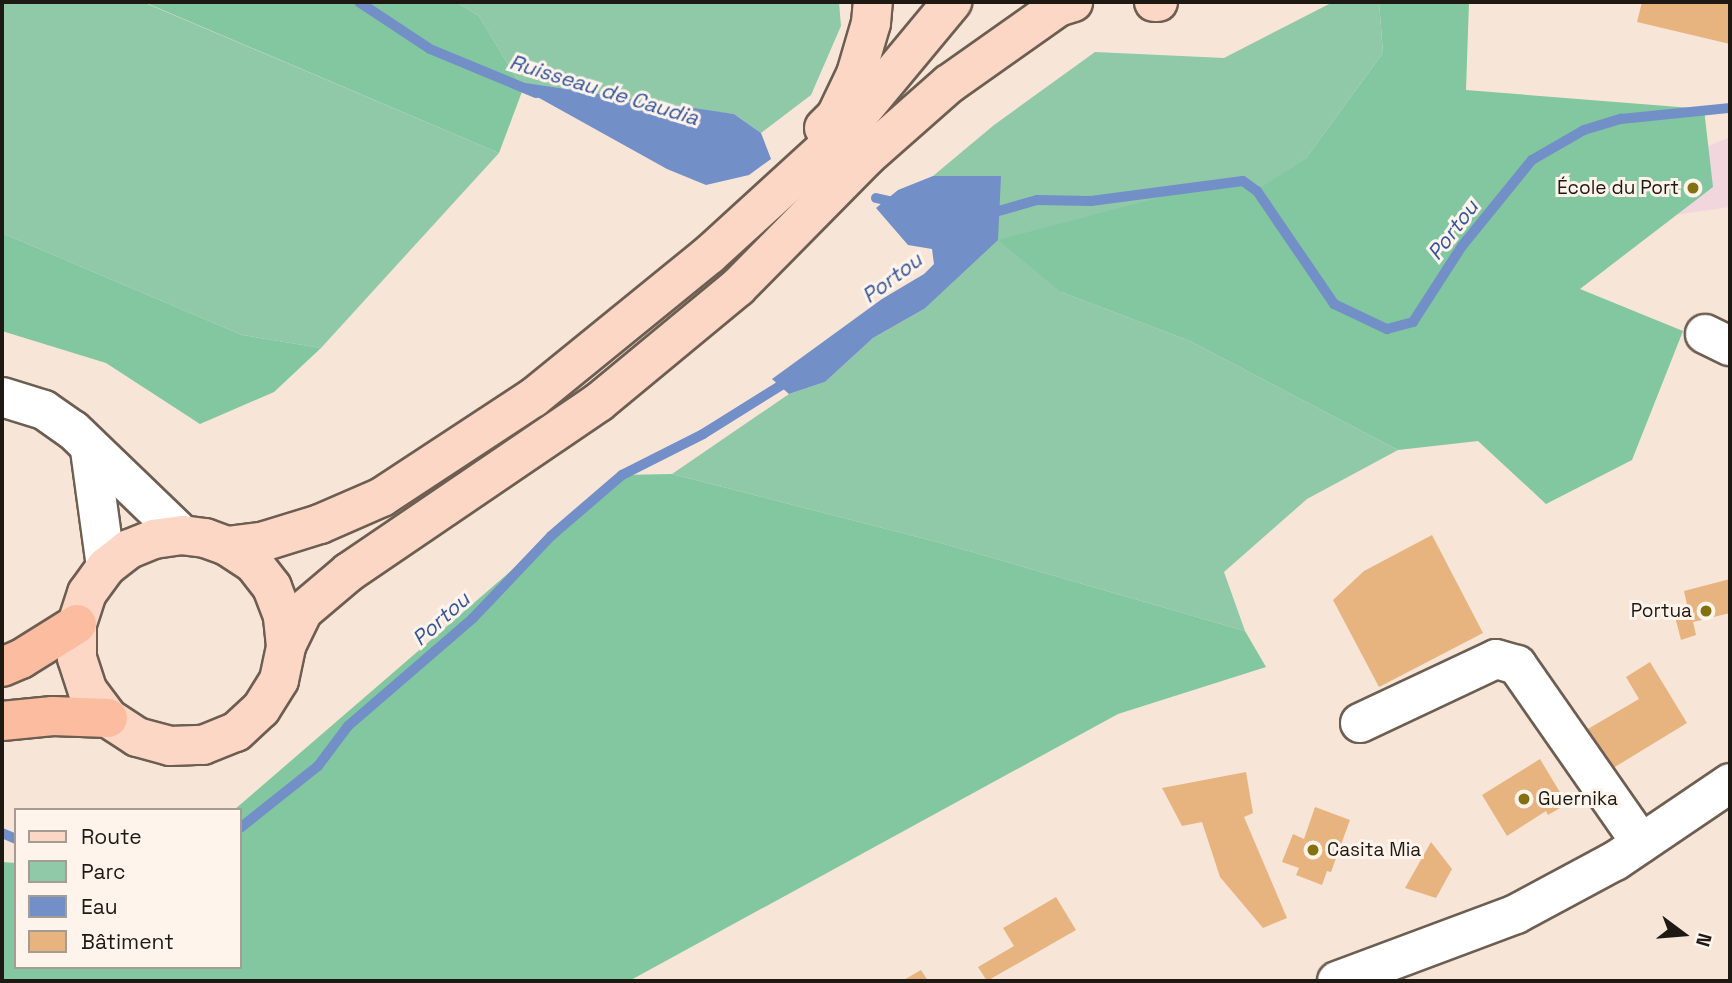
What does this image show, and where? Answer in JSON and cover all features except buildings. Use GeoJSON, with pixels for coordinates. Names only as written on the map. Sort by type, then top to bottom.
{"type":"FeatureCollection","features":[{"type":"Feature","properties":{"kind":"highway"},"geometry":{"type":"LineString","coordinates":[[2,667],[77,624]]}},
{"type":"Feature","properties":{"kind":"highway"},"geometry":{"type":"LineString","coordinates":[[2,721],[53,716],[108,718]]}},
{"type":"Feature","properties":{"kind":"main road"},"geometry":{"type":"LineString","coordinates":[[709,255],[836,116],[856,74],[872,23],[873,2]]}},
{"type":"Feature","properties":{"kind":"main road"},"geometry":{"type":"LineString","coordinates":[[227,546],[265,541],[309,528],[382,496],[533,398],[709,255],[845,131],[952,2]]}},
{"type":"Feature","properties":{"kind":"main road"},"geometry":{"type":"LineString","coordinates":[[286,646],[284,615],[272,587],[253,563],[227,546],[205,538],[182,535],[154,539],[129,550],[106,567],[87,593],[77,624],[76,658],[88,691],[108,718],[137,737],[170,746],[203,745],[236,732],[261,709],[279,680],[286,646],[303,611],[349,572],[599,402],[738,287],[866,158],[949,83],[1058,8],[1073,2]]}},
{"type":"Feature","properties":{"kind":"street"},"geometry":{"type":"LineString","coordinates":[[2,397],[44,410],[73,430],[90,450],[182,535]]}},
{"type":"Feature","properties":{"kind":"street"},"geometry":{"type":"LineString","coordinates":[[90,450],[106,567]]}},
{"type":"Feature","properties":{"kind":"street"},"geometry":{"type":"LineString","coordinates":[[1360,723],[1496,659],[1517,665],[1641,843]]}},
{"type":"Feature","properties":{"kind":"street"},"geometry":{"type":"LineString","coordinates":[[1337,981],[1516,914],[1615,861],[1730,783]]}},
{"type":"Feature","properties":{"kind":"shaded area","name":"École du Port"},"geometry":{"type":"Polygon","coordinates":[[[1730,137],[1730,207],[1661,217],[1653,169],[1730,137]]]}},
{"type":"Feature","properties":{"kind":"green space"},"geometry":{"type":"Polygon","coordinates":[[[2,2],[143,2],[499,153],[321,348],[242,335],[2,233],[2,2]]]}},
{"type":"Feature","properties":{"kind":"green space"},"geometry":{"type":"Polygon","coordinates":[[[144,2],[456,2],[479,16],[523,89],[499,153],[144,2]]]}},
{"type":"Feature","properties":{"kind":"green space"},"geometry":{"type":"Polygon","coordinates":[[[456,2],[839,2],[841,26],[811,95],[761,133],[734,114],[523,89],[479,16],[456,2]]]}},
{"type":"Feature","properties":{"kind":"green space"},"geometry":{"type":"Polygon","coordinates":[[[1333,2],[1379,2],[1383,53],[1306,158],[1257,191],[1222,181],[1061,292],[1190,341],[1398,450],[1307,499],[1224,572],[1245,631],[941,543],[672,474],[789,394],[825,382],[873,338],[924,309],[1001,177],[933,176],[994,125],[1095,52],[1224,58],[1333,2]]]}},
{"type":"Feature","properties":{"kind":"green space"},"geometry":{"type":"Polygon","coordinates":[[[1379,2],[1469,2],[1466,90],[1704,109],[1713,187],[1580,289],[1683,331],[1632,460],[1546,504],[1478,441],[1398,450],[1190,341],[1061,292],[998,240],[1222,181],[1257,190],[1306,158],[1383,53],[1379,2]]]}},
{"type":"Feature","properties":{"kind":"green space"},"geometry":{"type":"Polygon","coordinates":[[[2,233],[242,335],[321,348],[274,392],[200,424],[106,363],[2,331],[2,233]]]}},
{"type":"Feature","properties":{"kind":"green space"},"geometry":{"type":"Polygon","coordinates":[[[672,474],[941,543],[1245,631],[1266,667],[1118,714],[629,981],[2,981],[2,862],[14,863],[14,969],[242,969],[242,808],[236,808],[622,475],[672,474]]]}},
{"type":"Feature","properties":{"kind":"water"},"geometry":{"type":"Polygon","coordinates":[[[525,83],[734,114],[761,133],[771,159],[749,175],[706,185],[667,169],[523,89],[525,83]]]}},
{"type":"Feature","properties":{"kind":"water"},"geometry":{"type":"Polygon","coordinates":[[[933,176],[1001,176],[998,240],[924,309],[873,338],[825,382],[789,394],[772,379],[882,299],[924,274],[934,264],[932,249],[908,245],[876,208],[898,190],[933,176]]]}},
{"type":"Feature","properties":{"kind":"waterway","name":"Ruisseau de Caudia"},"geometry":{"type":"LineString","coordinates":[[359,2],[430,49],[536,93]]}},
{"type":"Feature","properties":{"kind":"waterway","name":"Portou"},"geometry":{"type":"LineString","coordinates":[[988,214],[1037,200],[1091,201],[1243,181],[1257,191],[1334,304],[1387,329],[1413,322],[1462,246],[1532,160],[1584,130],[1621,119],[1730,108]]}},
{"type":"Feature","properties":{"kind":"waterway"},"geometry":{"type":"LineString","coordinates":[[876,198],[898,203]]}},
{"type":"Feature","properties":{"kind":"waterway","name":"Portou"},"geometry":{"type":"LineString","coordinates":[[242,826],[318,766],[348,726],[473,618],[551,536],[622,475],[703,434],[791,379]]}},
{"type":"Feature","properties":{"kind":"waterway","name":"Portou"},"geometry":{"type":"LineString","coordinates":[[2,833],[14,838]]}},
{"type":"Feature","properties":{"kind":"place","name":"École du Port"},"geometry":{"type":"Point","coordinates":[1693,188]}},
{"type":"Feature","properties":{"kind":"place","name":"Portua"},"geometry":{"type":"Point","coordinates":[1706,611]}},
{"type":"Feature","properties":{"kind":"place","name":"Guernika"},"geometry":{"type":"Point","coordinates":[1524,799]}},
{"type":"Feature","properties":{"kind":"place","name":"Casita Mia"},"geometry":{"type":"Point","coordinates":[1313,850]}}]}
